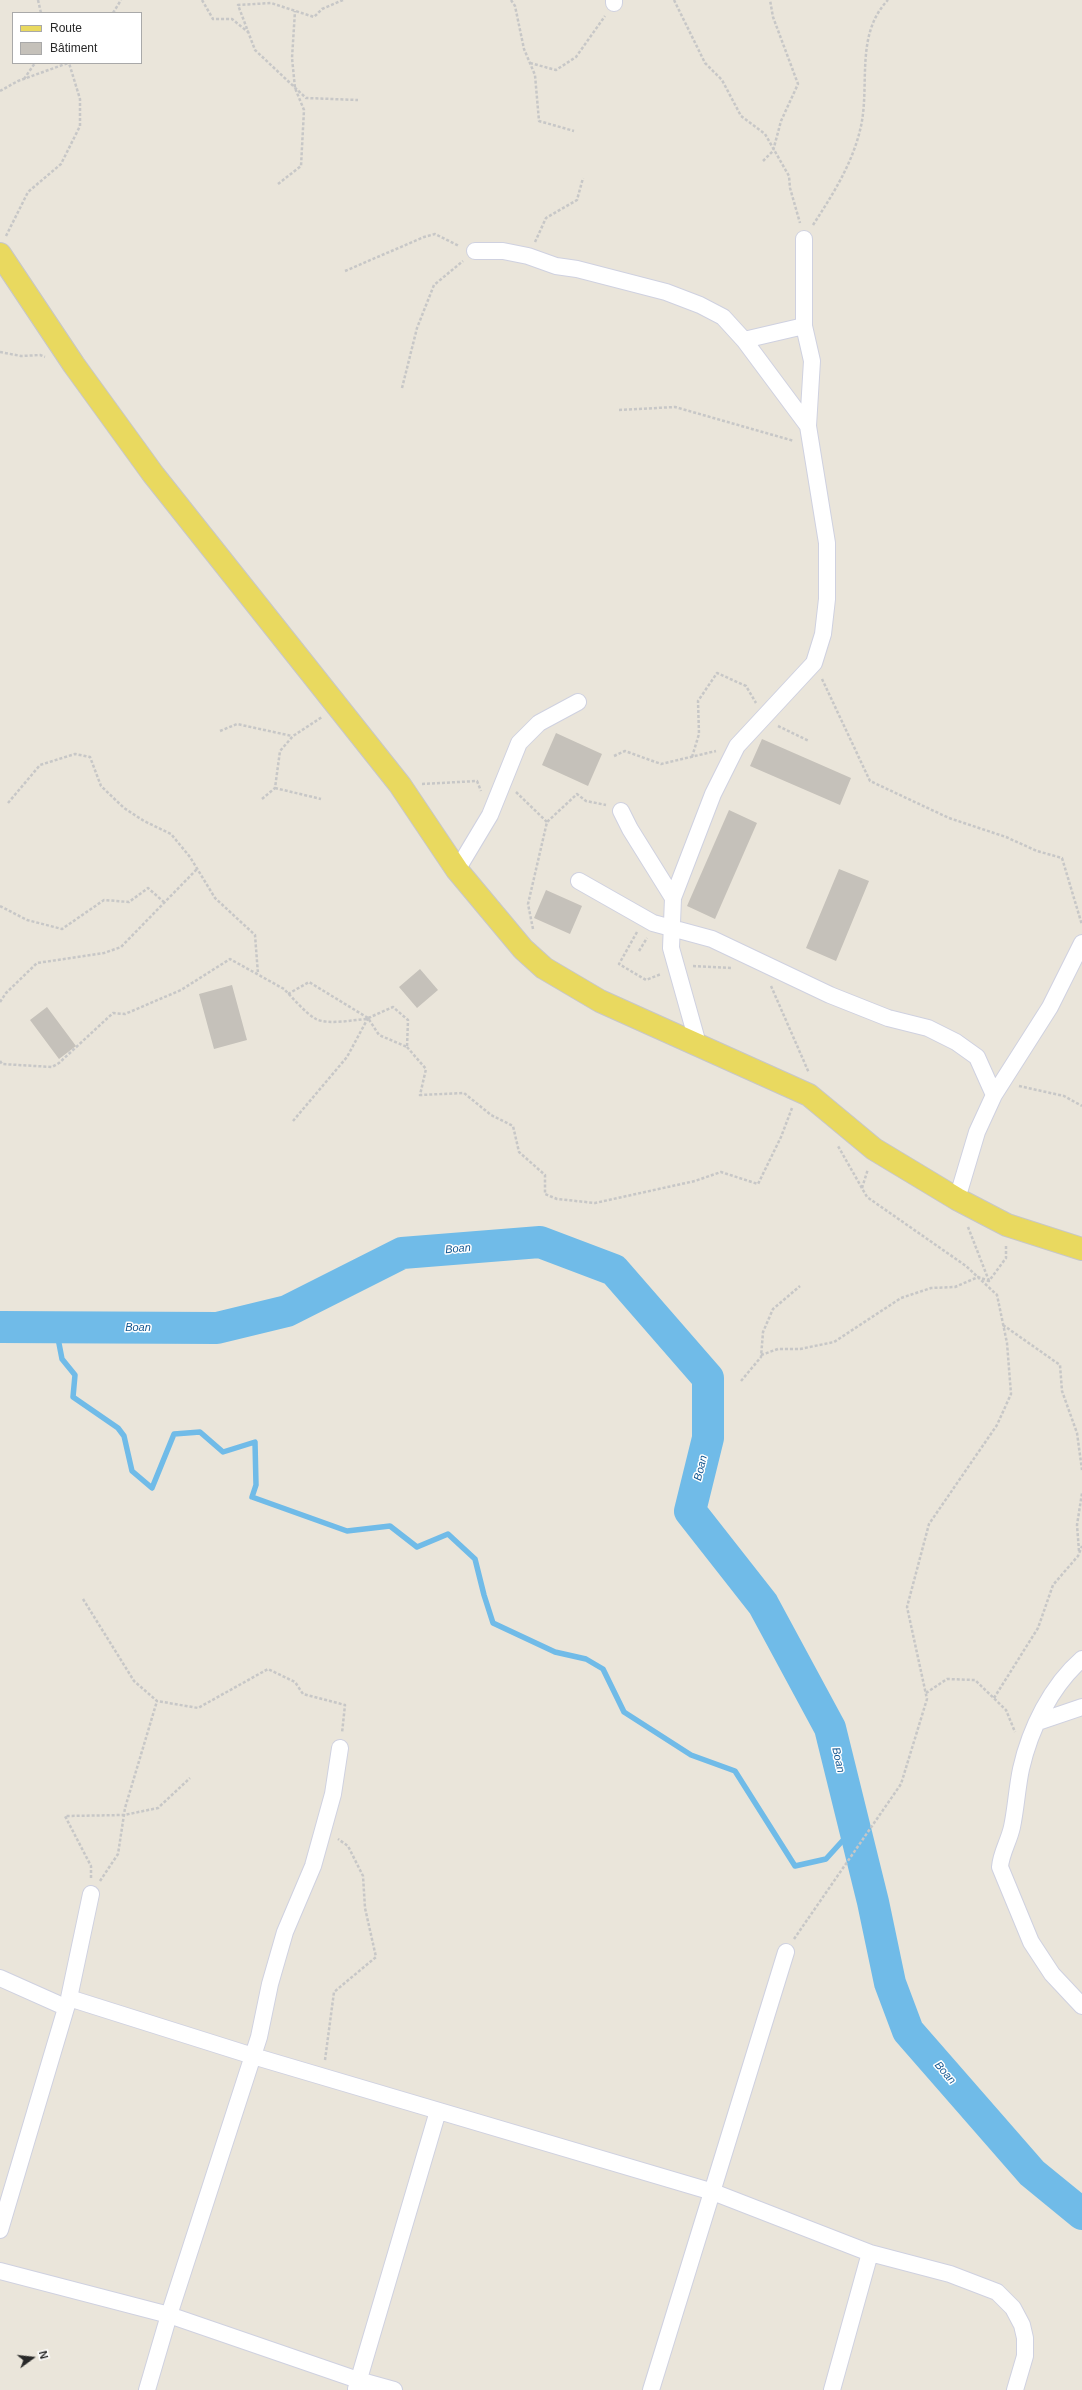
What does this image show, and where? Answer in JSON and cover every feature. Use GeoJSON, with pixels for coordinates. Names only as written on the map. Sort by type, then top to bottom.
{"type":"FeatureCollection","features":[{"type":"Feature","properties":{"kind":"main road"},"geometry":{"type":"LineString","coordinates":[[2,247],[74,365],[153,474],[339,706],[400,785],[457,870],[523,949],[544,968],[600,1000],[698,1044],[805,1083],[809,1095],[874,1149],[957,1199],[1007,1225],[1082,1249]]}},
{"type":"Feature","properties":{"kind":"street"},"geometry":{"type":"LineString","coordinates":[[698,1044],[674,964],[671,948],[673,898],[713,794],[737,746],[814,663],[823,634],[827,599],[827,543],[808,426],[812,361],[804,326],[804,239]]}},
{"type":"Feature","properties":{"kind":"street"},"geometry":{"type":"LineString","coordinates":[[475,251],[503,251],[528,256],[556,266],[577,269],[666,292],[700,305],[723,317],[744,340],[808,426]]}},
{"type":"Feature","properties":{"kind":"street"},"geometry":{"type":"LineString","coordinates":[[744,340],[804,326]]}},
{"type":"Feature","properties":{"kind":"street"},"geometry":{"type":"LineString","coordinates":[[457,870],[490,815],[504,782],[511,758],[519,743],[539,723],[578,702]]}},
{"type":"Feature","properties":{"kind":"street"},"geometry":{"type":"LineString","coordinates":[[621,811],[630,829],[673,898]]}},
{"type":"Feature","properties":{"kind":"street"},"geometry":{"type":"LineString","coordinates":[[579,881],[644,918],[671,928],[712,939],[830,995],[888,1018],[928,1028],[956,1042],[976,1057],[994,1094]]}},
{"type":"Feature","properties":{"kind":"street"},"geometry":{"type":"LineString","coordinates":[[957,1199],[978,1132],[994,1094],[1050,1008],[1082,942]]}},
{"type":"Feature","properties":{"kind":"street"},"geometry":{"type":"LineString","coordinates":[[1082,1659],[1055,1688],[1024,1754],[1012,1826],[1000,1867],[1031,1942],[1052,1974],[1082,2006]]}},
{"type":"Feature","properties":{"kind":"street"},"geometry":{"type":"LineString","coordinates":[[1038,1722],[1082,1707]]}},
{"type":"Feature","properties":{"kind":"street"},"geometry":{"type":"LineString","coordinates":[[147,2390],[169,2315],[253,2056],[285,1932],[313,1866],[333,1794],[340,1748]]}},
{"type":"Feature","properties":{"kind":"street"},"geometry":{"type":"LineString","coordinates":[[0,2230],[67,2003],[91,1894]]}},
{"type":"Feature","properties":{"kind":"street"},"geometry":{"type":"LineString","coordinates":[[650,2390],[713,2192],[786,1952]]}},
{"type":"Feature","properties":{"kind":"street"},"geometry":{"type":"LineString","coordinates":[[0,1978],[67,2003],[323,2076],[713,2192],[870,2253],[950,2274],[997,2292],[1004,2297],[1013,2308],[1022,2325],[1025,2338],[1026,2356],[1015,2390]]}},
{"type":"Feature","properties":{"kind":"street"},"geometry":{"type":"LineString","coordinates":[[357,2385],[438,2110]]}},
{"type":"Feature","properties":{"kind":"street"},"geometry":{"type":"LineString","coordinates":[[832,2390],[870,2253]]}},
{"type":"Feature","properties":{"kind":"street"},"geometry":{"type":"LineString","coordinates":[[0,2272],[169,2315],[357,2385],[394,2390]]}},
{"type":"Feature","properties":{"kind":"path"},"geometry":{"type":"LineString","coordinates":[[38,0],[41,12]]}},
{"type":"Feature","properties":{"kind":"path"},"geometry":{"type":"LineString","coordinates":[[115,12],[121,0]]}},
{"type":"Feature","properties":{"kind":"path"},"geometry":{"type":"LineString","coordinates":[[202,0],[214,19],[232,19],[249,32]]}},
{"type":"Feature","properties":{"kind":"path"},"geometry":{"type":"LineString","coordinates":[[343,0],[322,9],[314,17],[271,3],[238,5],[255,50],[306,98],[358,100]]}},
{"type":"Feature","properties":{"kind":"path"},"geometry":{"type":"LineString","coordinates":[[511,0],[515,6],[524,49],[535,75],[539,121],[574,131]]}},
{"type":"Feature","properties":{"kind":"path"},"geometry":{"type":"LineString","coordinates":[[674,0],[705,63],[722,80],[741,116],[765,134],[773,151],[789,176],[790,188],[804,239]]}},
{"type":"Feature","properties":{"kind":"path"},"geometry":{"type":"LineString","coordinates":[[763,161],[773,151],[781,121],[798,84],[773,17],[770,0]]}},
{"type":"Feature","properties":{"kind":"path"},"geometry":{"type":"LineString","coordinates":[[804,239],[844,175],[861,126],[866,51],[877,12],[888,0]]}},
{"type":"Feature","properties":{"kind":"path"},"geometry":{"type":"LineString","coordinates":[[530,63],[556,70],[576,57],[614,1]]}},
{"type":"Feature","properties":{"kind":"path"},"geometry":{"type":"LineString","coordinates":[[278,184],[301,166],[304,110],[295,88],[292,58],[295,11]]}},
{"type":"Feature","properties":{"kind":"path"},"geometry":{"type":"LineString","coordinates":[[24,79],[34,64]]}},
{"type":"Feature","properties":{"kind":"path"},"geometry":{"type":"LineString","coordinates":[[0,91],[24,79],[66,64]]}},
{"type":"Feature","properties":{"kind":"path"},"geometry":{"type":"LineString","coordinates":[[2,247],[28,192],[61,164],[80,126],[80,99],[69,64]]}},
{"type":"Feature","properties":{"kind":"path"},"geometry":{"type":"LineString","coordinates":[[528,256],[546,218],[577,200],[583,178]]}},
{"type":"Feature","properties":{"kind":"path"},"geometry":{"type":"LineString","coordinates":[[345,271],[424,236],[434,234],[475,251],[434,285],[418,328],[402,388]]}},
{"type":"Feature","properties":{"kind":"path"},"geometry":{"type":"LineString","coordinates":[[0,352],[21,356],[40,355],[55,362],[74,365]]}},
{"type":"Feature","properties":{"kind":"path"},"geometry":{"type":"LineString","coordinates":[[618,410],[676,407],[812,446]]}},
{"type":"Feature","properties":{"kind":"path"},"geometry":{"type":"LineString","coordinates":[[814,663],[870,781],[948,818],[1006,837],[1037,851],[1062,858],[1082,925]]}},
{"type":"Feature","properties":{"kind":"path"},"geometry":{"type":"LineString","coordinates":[[692,757],[699,734],[698,701],[716,673],[746,686],[762,718],[809,741]]}},
{"type":"Feature","properties":{"kind":"path"},"geometry":{"type":"LineString","coordinates":[[262,799],[275,788],[280,751],[293,736],[339,706]]}},
{"type":"Feature","properties":{"kind":"path"},"geometry":{"type":"LineString","coordinates":[[220,731],[237,724],[262,731],[293,736]]}},
{"type":"Feature","properties":{"kind":"path"},"geometry":{"type":"LineString","coordinates":[[614,756],[625,751],[660,764],[737,746]]}},
{"type":"Feature","properties":{"kind":"path"},"geometry":{"type":"LineString","coordinates":[[8,803],[40,765],[75,754],[90,757],[101,786],[124,808],[144,822],[170,834],[198,869],[215,898],[255,935],[258,974]]}},
{"type":"Feature","properties":{"kind":"path"},"geometry":{"type":"LineString","coordinates":[[400,785],[477,781],[490,815]]}},
{"type":"Feature","properties":{"kind":"path"},"geometry":{"type":"LineString","coordinates":[[504,782],[547,822]]}},
{"type":"Feature","properties":{"kind":"path"},"geometry":{"type":"LineString","coordinates":[[275,788],[321,799]]}},
{"type":"Feature","properties":{"kind":"path"},"geometry":{"type":"LineString","coordinates":[[535,934],[528,904],[547,822],[577,794],[586,801],[604,804],[621,811]]}},
{"type":"Feature","properties":{"kind":"path"},"geometry":{"type":"LineString","coordinates":[[0,1002],[6,993],[37,963],[104,954],[121,947],[198,869]]}},
{"type":"Feature","properties":{"kind":"path"},"geometry":{"type":"LineString","coordinates":[[0,906],[27,920],[62,929],[104,900],[129,902],[148,888],[165,903]]}},
{"type":"Feature","properties":{"kind":"path"},"geometry":{"type":"LineString","coordinates":[[644,918],[619,964],[646,980],[661,974],[674,964],[733,968]]}},
{"type":"Feature","properties":{"kind":"path"},"geometry":{"type":"LineString","coordinates":[[0,1061],[2,1064],[52,1067],[59,1063],[113,1013],[125,1014],[181,990],[230,959],[258,974],[288,994],[316,1019],[342,1022],[368,1018],[393,1007],[408,1020],[407,1047]]}},
{"type":"Feature","properties":{"kind":"path"},"geometry":{"type":"LineString","coordinates":[[288,994],[309,982],[368,1018],[379,1035],[407,1047],[426,1069],[420,1095],[464,1093],[491,1115],[513,1126],[519,1152],[545,1175],[545,1194],[557,1199],[595,1203],[695,1181],[721,1172],[758,1184],[805,1083],[771,986],[765,982]]}},
{"type":"Feature","properties":{"kind":"path"},"geometry":{"type":"LineString","coordinates":[[293,1121],[348,1057],[368,1018]]}},
{"type":"Feature","properties":{"kind":"path"},"geometry":{"type":"LineString","coordinates":[[994,1094],[1005,1083],[1064,1096],[1082,1106]]}},
{"type":"Feature","properties":{"kind":"path"},"geometry":{"type":"LineString","coordinates":[[786,1952],[901,1784],[927,1699],[907,1607],[929,1524],[997,1425],[1010,1394],[1007,1343],[997,1295],[966,1266],[867,1197],[835,1142]]}},
{"type":"Feature","properties":{"kind":"path"},"geometry":{"type":"LineString","coordinates":[[957,1199],[989,1281]]}},
{"type":"Feature","properties":{"kind":"path"},"geometry":{"type":"LineString","coordinates":[[989,1281],[1006,1258],[1007,1225]]}},
{"type":"Feature","properties":{"kind":"path"},"geometry":{"type":"LineString","coordinates":[[761,1355],[778,1349],[800,1349],[834,1342],[901,1298],[931,1288],[956,1287],[978,1277],[989,1281]]}},
{"type":"Feature","properties":{"kind":"path"},"geometry":{"type":"LineString","coordinates":[[741,1381],[761,1355],[764,1332],[773,1309],[800,1286]]}},
{"type":"Feature","properties":{"kind":"path"},"geometry":{"type":"LineString","coordinates":[[1003,1325],[1060,1365],[1062,1391],[1077,1433],[1082,1470]]}},
{"type":"Feature","properties":{"kind":"path"},"geometry":{"type":"LineString","coordinates":[[1079,1553],[1077,1525],[1082,1493]]}},
{"type":"Feature","properties":{"kind":"path"},"geometry":{"type":"LineString","coordinates":[[994,1698],[1038,1628],[1053,1585],[1079,1553],[1082,1546]]}},
{"type":"Feature","properties":{"kind":"path"},"geometry":{"type":"LineString","coordinates":[[83,1599],[134,1681],[157,1701],[198,1708],[268,1669],[295,1682],[303,1694],[345,1705],[340,1748]]}},
{"type":"Feature","properties":{"kind":"path"},"geometry":{"type":"LineString","coordinates":[[926,1693],[948,1680],[975,1680],[1006,1710],[1024,1754]]}},
{"type":"Feature","properties":{"kind":"path"},"geometry":{"type":"LineString","coordinates":[[91,1894],[118,1854],[124,1815],[157,1701]]}},
{"type":"Feature","properties":{"kind":"path"},"geometry":{"type":"LineString","coordinates":[[91,1894],[91,1866],[65,1816],[124,1815],[158,1808],[190,1778]]}},
{"type":"Feature","properties":{"kind":"path"},"geometry":{"type":"LineString","coordinates":[[323,1828],[348,1846],[363,1876],[365,1908],[376,1957],[334,1992],[323,2076]]}},
{"type":"Feature","properties":{"kind":"building"},"geometry":{"type":"Polygon","coordinates":[[[556,733],[602,754],[588,786],[542,765],[556,733]]]}},
{"type":"Feature","properties":{"kind":"building"},"geometry":{"type":"Polygon","coordinates":[[[762,739],[851,778],[840,805],[750,766],[762,739]]]}},
{"type":"Feature","properties":{"kind":"building"},"geometry":{"type":"Polygon","coordinates":[[[729,810],[757,823],[715,919],[687,906],[729,810]]]}},
{"type":"Feature","properties":{"kind":"building"},"geometry":{"type":"Polygon","coordinates":[[[839,869],[869,881],[836,961],[806,948],[839,869]]]}},
{"type":"Feature","properties":{"kind":"building"},"geometry":{"type":"Polygon","coordinates":[[[546,890],[582,906],[570,934],[534,918],[546,890]]]}},
{"type":"Feature","properties":{"kind":"building"},"geometry":{"type":"Polygon","coordinates":[[[420,969],[438,990],[417,1008],[399,987],[420,969]]]}},
{"type":"Feature","properties":{"kind":"building"},"geometry":{"type":"Polygon","coordinates":[[[232,985],[247,1040],[214,1049],[199,994],[232,985]]]}},
{"type":"Feature","properties":{"kind":"building"},"geometry":{"type":"Polygon","coordinates":[[[47,1007],[76,1046],[59,1059],[30,1020],[47,1007]]]}},
{"type":"Feature","properties":{"kind":"waterway","name":"Boan"},"geometry":{"type":"LineString","coordinates":[[0,1327],[217,1328],[287,1311],[402,1253],[540,1242],[614,1270],[708,1378],[708,1438],[690,1511],[763,1604],[830,1728],[873,1902],[890,1983],[908,2031],[1032,2173],[1082,2214]]}},
{"type":"Feature","properties":{"kind":"waterway"},"geometry":{"type":"LineString","coordinates":[[56,1328],[62,1359],[75,1375],[73,1397],[118,1428],[124,1436],[132,1471],[152,1488],[174,1434],[200,1432],[223,1452],[255,1442],[256,1485],[252,1497],[347,1531],[390,1526],[417,1547],[448,1534],[475,1559],[493,1623],[555,1652],[586,1659],[603,1669],[624,1712],[691,1755],[735,1771],[795,1866],[826,1859],[855,1827]]}}]}
